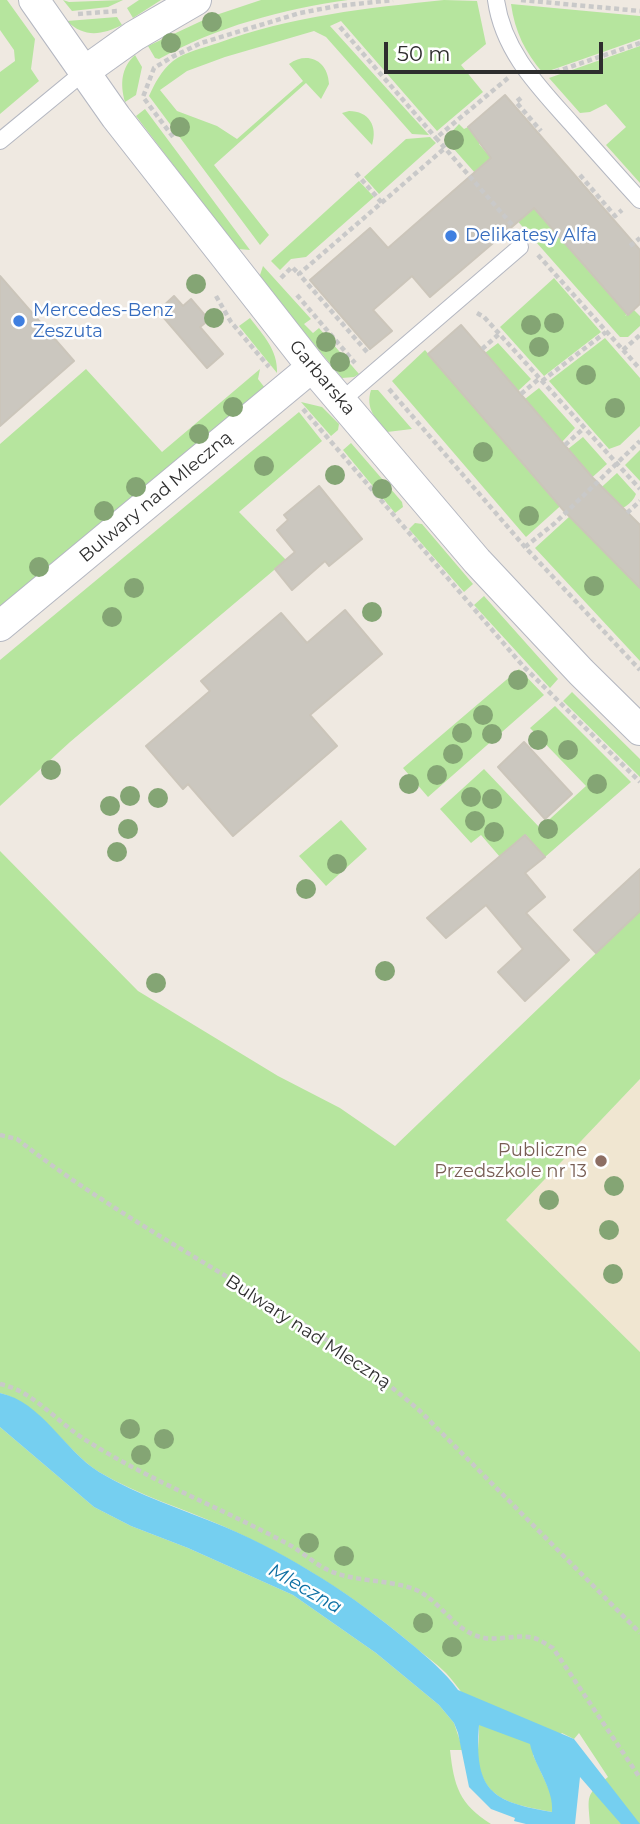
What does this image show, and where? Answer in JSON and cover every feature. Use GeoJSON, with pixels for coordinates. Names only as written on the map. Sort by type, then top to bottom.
{"type":"FeatureCollection","features":[{"type":"Feature","properties":{"kind":"street","name":"Garbarska"},"geometry":{"type":"LineString","coordinates":[[34,0],[140,149],[312,367],[477,561],[640,730]]}},
{"type":"Feature","properties":{"kind":"street"},"geometry":{"type":"LineString","coordinates":[[85,71],[134,36],[195,0]]}},
{"type":"Feature","properties":{"kind":"street","name":"Bulwary nad Mleczną"},"geometry":{"type":"LineString","coordinates":[[0,626],[312,367]]}},
{"type":"Feature","properties":{"kind":"lane"},"geometry":{"type":"LineString","coordinates":[[496,0],[509,45],[530,86],[633,203]]}},
{"type":"Feature","properties":{"kind":"lane"},"geometry":{"type":"LineString","coordinates":[[0,141],[85,71]]}},
{"type":"Feature","properties":{"kind":"lane"},"geometry":{"type":"LineString","coordinates":[[341,401],[520,247]]}},
{"type":"Feature","properties":{"kind":"path"},"geometry":{"type":"LineString","coordinates":[[175,141],[143,97],[154,68],[201,43],[300,13],[393,0]]}},
{"type":"Feature","properties":{"kind":"path"},"geometry":{"type":"LineString","coordinates":[[521,0],[640,11]]}},
{"type":"Feature","properties":{"kind":"path"},"geometry":{"type":"LineString","coordinates":[[68,15],[117,11],[125,5]]}},
{"type":"Feature","properties":{"kind":"path"},"geometry":{"type":"LineString","coordinates":[[340,27],[438,136],[512,75]]}},
{"type":"Feature","properties":{"kind":"path"},"geometry":{"type":"LineString","coordinates":[[535,136],[541,131],[516,102],[530,86],[640,43]]}},
{"type":"Feature","properties":{"kind":"path"},"geometry":{"type":"LineString","coordinates":[[299,274],[446,148]]}},
{"type":"Feature","properties":{"kind":"path"},"geometry":{"type":"LineString","coordinates":[[356,173],[382,202]]}},
{"type":"Feature","properties":{"kind":"path"},"geometry":{"type":"LineString","coordinates":[[573,182],[580,176],[615,216],[633,203]]}},
{"type":"Feature","properties":{"kind":"path"},"geometry":{"type":"LineString","coordinates":[[630,246],[639,240]]}},
{"type":"Feature","properties":{"kind":"path"},"geometry":{"type":"LineString","coordinates":[[281,278],[292,267],[299,274],[383,382],[525,547],[640,670]]}},
{"type":"Feature","properties":{"kind":"path"},"geometry":{"type":"LineString","coordinates":[[274,270],[361,369],[376,370]]}},
{"type":"Feature","properties":{"kind":"path"},"geometry":{"type":"LineString","coordinates":[[468,311],[484,317],[640,489]]}},
{"type":"Feature","properties":{"kind":"path"},"geometry":{"type":"LineString","coordinates":[[521,394],[606,332]]}},
{"type":"Feature","properties":{"kind":"path"},"geometry":{"type":"LineString","coordinates":[[482,349],[499,334]]}},
{"type":"Feature","properties":{"kind":"path"},"geometry":{"type":"LineString","coordinates":[[623,350],[640,335]]}},
{"type":"Feature","properties":{"kind":"path"},"geometry":{"type":"LineString","coordinates":[[565,445],[584,428]]}},
{"type":"Feature","properties":{"kind":"path"},"geometry":{"type":"LineString","coordinates":[[525,547],[555,523],[640,440]]}},
{"type":"Feature","properties":{"kind":"path"},"geometry":{"type":"LineString","coordinates":[[627,513],[640,501]]}},
{"type":"Feature","properties":{"kind":"path","name":"Bulwary nad Mleczną"},"geometry":{"type":"LineString","coordinates":[[0,1135],[17,1139],[109,1206],[323,1338],[380,1378],[420,1411],[640,1633]]}},
{"type":"Feature","properties":{"kind":"path"},"geometry":{"type":"LineString","coordinates":[[0,1384],[10,1386],[41,1405],[82,1438],[129,1465],[288,1544],[328,1570],[411,1588],[430,1597],[451,1618],[475,1636],[493,1639],[521,1636],[537,1638],[553,1648],[640,1778]]}},
{"type":"Feature","properties":{"kind":"shaded area","name":"Publiczne Przedszkole nr 13"},"geometry":{"type":"Polygon","coordinates":[[[640,1079],[640,1352],[506,1220],[640,1079]]]}},
{"type":"Feature","properties":{"kind":"green space"},"geometry":{"type":"Polygon","coordinates":[[[0,0],[7,0],[35,39],[31,69],[39,81],[0,114],[0,72],[15,61],[14,50],[0,30],[0,0]]]}},
{"type":"Feature","properties":{"kind":"green space"},"geometry":{"type":"Polygon","coordinates":[[[63,0],[123,0],[108,7],[72,11],[63,0]]]}},
{"type":"Feature","properties":{"kind":"green space"},"geometry":{"type":"Polygon","coordinates":[[[139,0],[161,0],[133,18],[127,8],[139,0]]]}},
{"type":"Feature","properties":{"kind":"green space"},"geometry":{"type":"Polygon","coordinates":[[[261,0],[348,0],[250,21],[203,38],[159,59],[155,58],[148,46],[210,17],[261,0]]]}},
{"type":"Feature","properties":{"kind":"green space"},"geometry":{"type":"Polygon","coordinates":[[[444,0],[477,1],[486,44],[461,65],[483,92],[437,131],[341,21],[330,26],[429,135],[412,134],[326,37],[314,31],[187,71],[160,90],[177,111],[217,126],[237,139],[303,81],[289,64],[309,58],[325,69],[329,84],[321,99],[306,83],[214,165],[269,235],[260,245],[149,96],[169,65],[194,50],[273,26],[330,14],[444,0]]]}},
{"type":"Feature","properties":{"kind":"green space"},"geometry":{"type":"Polygon","coordinates":[[[511,4],[640,16],[640,39],[543,73],[522,41],[511,4]]]}},
{"type":"Feature","properties":{"kind":"green space"},"geometry":{"type":"Polygon","coordinates":[[[117,17],[122,25],[100,33],[80,30],[67,21],[117,17]]]}},
{"type":"Feature","properties":{"kind":"green space"},"geometry":{"type":"Polygon","coordinates":[[[640,46],[640,183],[606,145],[626,127],[606,104],[590,112],[580,113],[549,78],[640,46]]]}},
{"type":"Feature","properties":{"kind":"green space"},"geometry":{"type":"Polygon","coordinates":[[[135,55],[142,67],[136,95],[125,102],[123,77],[127,65],[135,55]]]}},
{"type":"Feature","properties":{"kind":"green space"},"geometry":{"type":"Polygon","coordinates":[[[145,109],[250,250],[235,246],[136,116],[145,109]]]}},
{"type":"Feature","properties":{"kind":"green space"},"geometry":{"type":"Polygon","coordinates":[[[349,111],[362,114],[370,121],[374,132],[372,145],[342,113],[349,111]]]}},
{"type":"Feature","properties":{"kind":"green space"},"geometry":{"type":"Polygon","coordinates":[[[459,124],[464,129],[468,127],[479,144],[558,235],[629,311],[625,316],[634,310],[640,316],[640,326],[628,337],[620,337],[445,139],[459,124]]]}},
{"type":"Feature","properties":{"kind":"green space"},"geometry":{"type":"Polygon","coordinates":[[[430,137],[436,143],[379,194],[364,177],[406,139],[430,137]]]}},
{"type":"Feature","properties":{"kind":"green space"},"geometry":{"type":"Polygon","coordinates":[[[359,181],[374,197],[306,257],[291,259],[280,270],[271,261],[359,181]]]}},
{"type":"Feature","properties":{"kind":"green space"},"geometry":{"type":"Polygon","coordinates":[[[263,266],[311,319],[304,324],[313,333],[319,328],[359,374],[342,378],[261,280],[263,266]]]}},
{"type":"Feature","properties":{"kind":"green space"},"geometry":{"type":"Polygon","coordinates":[[[554,278],[601,332],[544,376],[500,327],[554,278]]]}},
{"type":"Feature","properties":{"kind":"green space"},"geometry":{"type":"Polygon","coordinates":[[[250,318],[272,350],[277,373],[239,326],[250,318]]]}},
{"type":"Feature","properties":{"kind":"green space"},"geometry":{"type":"Polygon","coordinates":[[[605,338],[640,378],[640,426],[620,445],[609,449],[549,381],[605,338]]]}},
{"type":"Feature","properties":{"kind":"green space"},"geometry":{"type":"Polygon","coordinates":[[[498,343],[531,379],[518,391],[485,353],[498,343]]]}},
{"type":"Feature","properties":{"kind":"green space"},"geometry":{"type":"Polygon","coordinates":[[[425,350],[551,495],[583,467],[568,449],[583,437],[607,464],[526,537],[392,381],[425,350]]]}},
{"type":"Feature","properties":{"kind":"green space"},"geometry":{"type":"Polygon","coordinates":[[[86,369],[162,452],[260,369],[258,379],[265,388],[0,609],[0,444],[86,369]]]}},
{"type":"Feature","properties":{"kind":"green space"},"geometry":{"type":"Polygon","coordinates":[[[539,388],[575,428],[562,442],[525,399],[539,388]]]}},
{"type":"Feature","properties":{"kind":"green space"},"geometry":{"type":"Polygon","coordinates":[[[371,390],[378,390],[412,429],[387,432],[369,403],[371,390]]]}},
{"type":"Feature","properties":{"kind":"green space"},"geometry":{"type":"Polygon","coordinates":[[[301,402],[322,407],[339,424],[338,430],[331,436],[301,402]]]}},
{"type":"Feature","properties":{"kind":"green space"},"geometry":{"type":"Polygon","coordinates":[[[299,412],[322,441],[239,512],[286,560],[70,742],[0,806],[0,660],[299,412]]]}},
{"type":"Feature","properties":{"kind":"green space"},"geometry":{"type":"Polygon","coordinates":[[[351,443],[402,502],[403,507],[395,513],[343,450],[351,443]]]}},
{"type":"Feature","properties":{"kind":"green space"},"geometry":{"type":"Polygon","coordinates":[[[640,450],[640,481],[625,465],[640,450]]]}},
{"type":"Feature","properties":{"kind":"green space"},"geometry":{"type":"Polygon","coordinates":[[[617,473],[636,494],[632,501],[609,513],[573,520],[640,588],[640,661],[535,548],[617,473]]]}},
{"type":"Feature","properties":{"kind":"green space"},"geometry":{"type":"Polygon","coordinates":[[[415,523],[422,524],[473,584],[464,592],[409,529],[415,523]]]}},
{"type":"Feature","properties":{"kind":"green space"},"geometry":{"type":"Polygon","coordinates":[[[484,596],[558,679],[550,688],[474,605],[484,596]]]}},
{"type":"Feature","properties":{"kind":"green space"},"geometry":{"type":"Polygon","coordinates":[[[519,669],[544,695],[428,797],[403,768],[519,669]]]}},
{"type":"Feature","properties":{"kind":"green space"},"geometry":{"type":"Polygon","coordinates":[[[572,692],[640,759],[640,777],[563,701],[572,692]]]}},
{"type":"Feature","properties":{"kind":"green space"},"geometry":{"type":"Polygon","coordinates":[[[555,706],[631,782],[545,857],[526,835],[500,857],[481,835],[471,843],[440,809],[484,769],[540,828],[586,786],[530,728],[555,706]]]}},
{"type":"Feature","properties":{"kind":"green space"},"geometry":{"type":"Polygon","coordinates":[[[341,820],[367,849],[326,886],[299,856],[341,820]]]}},
{"type":"Feature","properties":{"kind":"green space"},"geometry":{"type":"Polygon","coordinates":[[[0,851],[138,991],[278,1076],[340,1108],[395,1146],[640,911],[640,1079],[506,1220],[640,1352],[640,1824],[590,1824],[590,1797],[595,1788],[608,1777],[579,1733],[574,1739],[562,1733],[533,1755],[553,1798],[552,1812],[526,1807],[494,1793],[481,1773],[478,1759],[478,1722],[460,1690],[446,1673],[388,1625],[321,1578],[274,1551],[99,1472],[27,1406],[0,1393],[0,851]]]}},
{"type":"Feature","properties":{"kind":"green space"},"geometry":{"type":"Polygon","coordinates":[[[0,1427],[94,1507],[131,1526],[293,1595],[376,1653],[439,1705],[454,1723],[463,1750],[450,1750],[456,1784],[472,1809],[491,1824],[0,1824],[0,1427]]]}},
{"type":"Feature","properties":{"kind":"water","name":"Mleczna"},"geometry":{"type":"Polygon","coordinates":[[[0,1393],[15,1398],[41,1416],[86,1463],[114,1481],[250,1538],[321,1578],[366,1608],[409,1642],[441,1670],[458,1690],[574,1739],[640,1824],[621,1824],[580,1777],[575,1824],[526,1824],[491,1809],[469,1787],[454,1723],[439,1705],[376,1653],[293,1595],[131,1526],[94,1507],[0,1427],[0,1393]],[[479,1725],[480,1765],[491,1789],[514,1803],[552,1812],[550,1795],[530,1744],[479,1725]]]}},
{"type":"Feature","properties":{"kind":"building"},"geometry":{"type":"Polygon","coordinates":[[[505,95],[640,250],[640,304],[628,315],[534,208],[430,297],[412,276],[373,310],[392,331],[370,349],[310,280],[370,228],[388,248],[491,158],[468,127],[505,95]]]}},
{"type":"Feature","properties":{"kind":"building","name":"Mercedes-Benz Zeszuta"},"geometry":{"type":"Polygon","coordinates":[[[0,276],[74,361],[0,426],[0,276]]]}},
{"type":"Feature","properties":{"kind":"building"},"geometry":{"type":"Polygon","coordinates":[[[174,296],[183,306],[191,299],[209,320],[200,327],[223,354],[207,368],[158,311],[174,296]]]}},
{"type":"Feature","properties":{"kind":"building"},"geometry":{"type":"Polygon","coordinates":[[[461,325],[593,478],[640,525],[640,588],[565,512],[428,354],[461,325]]]}},
{"type":"Feature","properties":{"kind":"building"},"geometry":{"type":"Polygon","coordinates":[[[319,486],[362,539],[329,566],[325,561],[292,590],[275,569],[295,552],[277,530],[288,520],[284,515],[319,486]]]}},
{"type":"Feature","properties":{"kind":"building"},"geometry":{"type":"Polygon","coordinates":[[[345,610],[382,654],[310,715],[337,746],[233,836],[188,784],[183,789],[146,746],[210,691],[201,681],[281,613],[307,643],[345,610]]]}},
{"type":"Feature","properties":{"kind":"building"},"geometry":{"type":"Polygon","coordinates":[[[524,742],[572,794],[545,819],[498,767],[524,742]]]}},
{"type":"Feature","properties":{"kind":"building"},"geometry":{"type":"Polygon","coordinates":[[[525,835],[545,857],[525,873],[545,897],[526,913],[569,960],[525,1001],[498,972],[523,949],[486,905],[446,938],[427,918],[525,835]]]}},
{"type":"Feature","properties":{"kind":"building"},"geometry":{"type":"Polygon","coordinates":[[[640,869],[640,911],[596,953],[574,930],[640,869]]]}},
{"type":"Feature","properties":{"kind":"place","name":"Delikatesy Alfa"},"geometry":{"type":"Point","coordinates":[451,236]}},
{"type":"Feature","properties":{"kind":"place","name":"Mercedes-Benz Zeszuta"},"geometry":{"type":"Point","coordinates":[19,321]}},
{"type":"Feature","properties":{"kind":"place","name":"Publiczne Przedszkole nr 13"},"geometry":{"type":"Point","coordinates":[601,1161]}}]}
